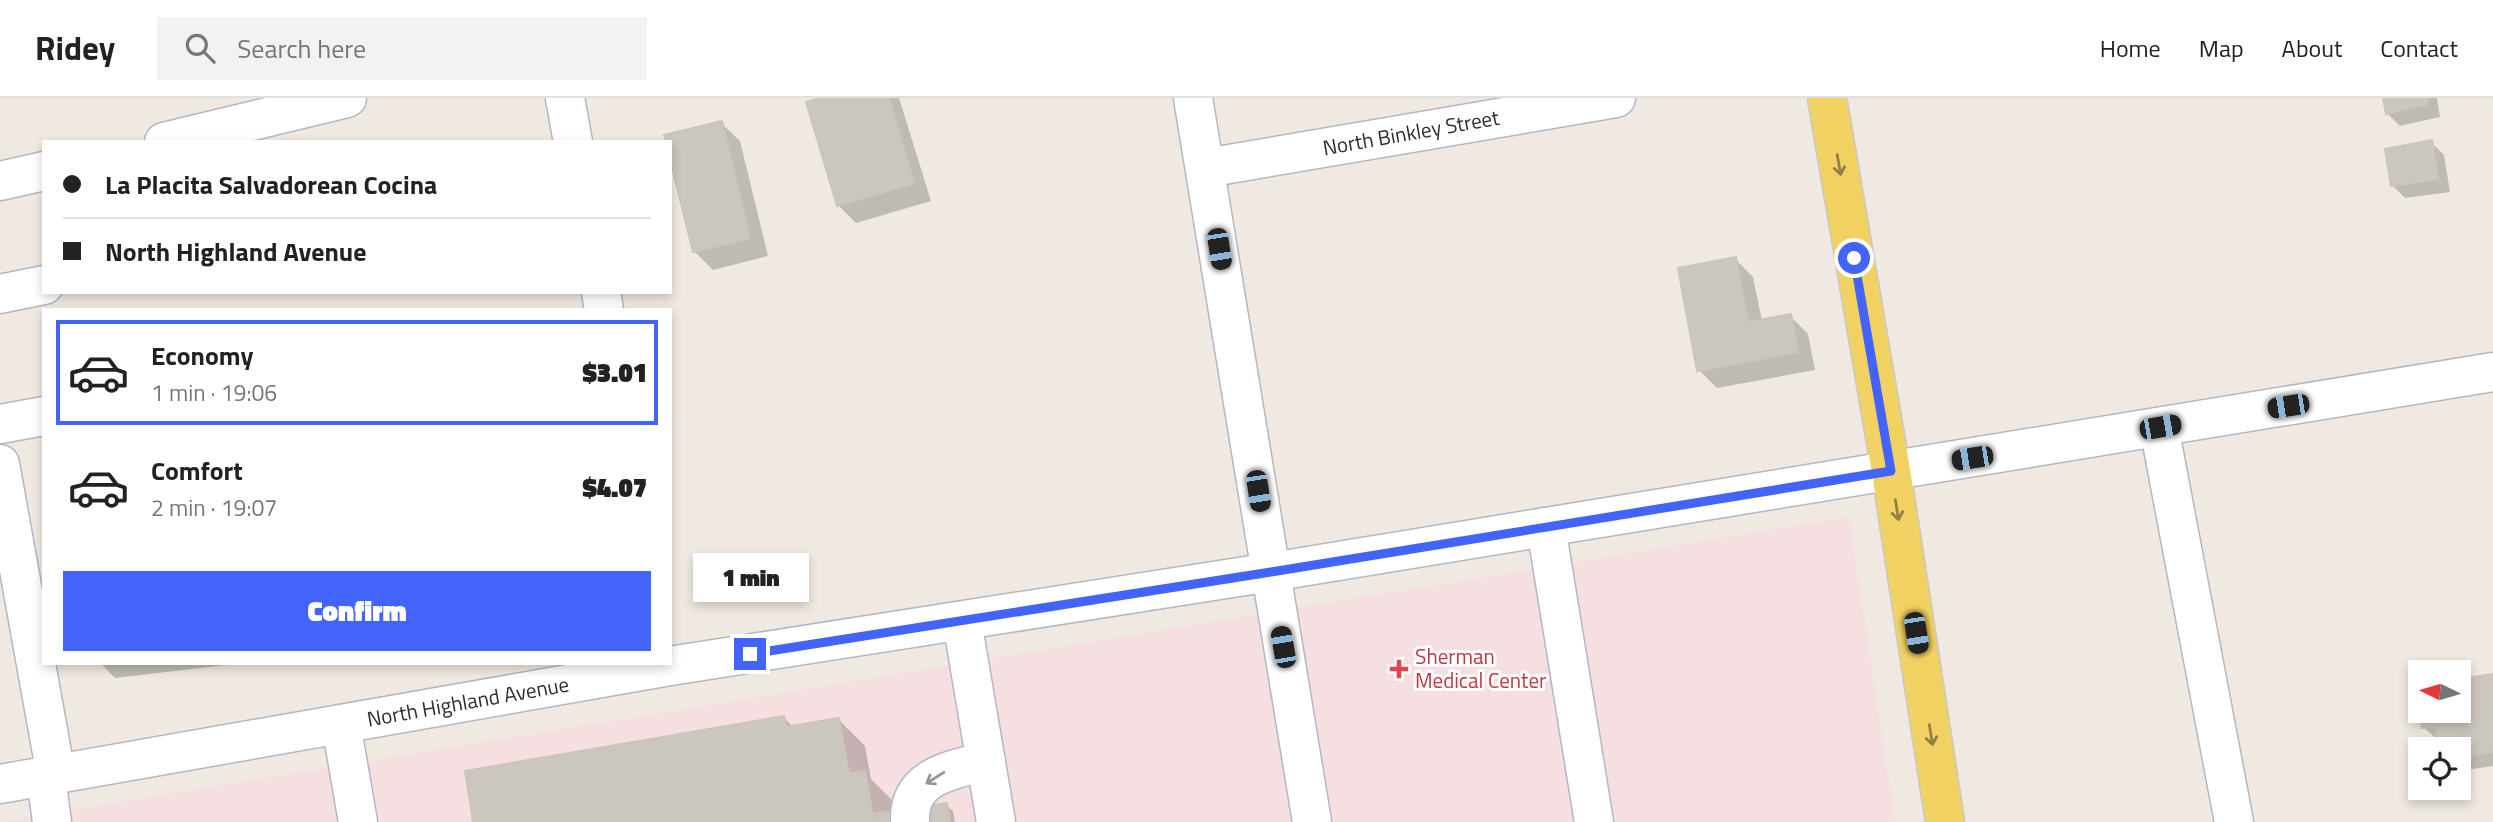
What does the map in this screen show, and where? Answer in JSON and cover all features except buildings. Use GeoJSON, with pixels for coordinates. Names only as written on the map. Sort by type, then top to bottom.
{"type":"FeatureCollection","features":[{"type":"Feature","properties":{"kind":"main road"},"geometry":{"type":"LineString","coordinates":[[1827,98],[1891,471],[1945,822]]}},
{"type":"Feature","properties":{"kind":"street"},"geometry":{"type":"LineString","coordinates":[[172,140],[346,98]]}},
{"type":"Feature","properties":{"kind":"street"},"geometry":{"type":"LineString","coordinates":[[565,98],[573,140]]}},
{"type":"Feature","properties":{"kind":"street"},"geometry":{"type":"LineString","coordinates":[[1193,98],[1312,822]]}},
{"type":"Feature","properties":{"kind":"street","name":"North Binkley Street"},"geometry":{"type":"LineString","coordinates":[[1206,168],[1491,108],[1616,98]]}},
{"type":"Feature","properties":{"kind":"street"},"geometry":{"type":"LineString","coordinates":[[0,181],[42,171]]}},
{"type":"Feature","properties":{"kind":"street"},"geometry":{"type":"LineString","coordinates":[[0,294],[42,285]]}},
{"type":"Feature","properties":{"kind":"street","name":"North Highland Avenue"},"geometry":{"type":"LineString","coordinates":[[672,665],[1271,572],[2493,372]]}},
{"type":"Feature","properties":{"kind":"street"},"geometry":{"type":"LineString","coordinates":[[0,424],[42,416]]}},
{"type":"Feature","properties":{"kind":"street"},"geometry":{"type":"LineString","coordinates":[[2160,427],[2234,822]]}},
{"type":"Feature","properties":{"kind":"street"},"geometry":{"type":"LineString","coordinates":[[0,464],[51,776],[52,822]]}},
{"type":"Feature","properties":{"kind":"street"},"geometry":{"type":"LineString","coordinates":[[1546,527],[1594,822]]}},
{"type":"Feature","properties":{"kind":"street"},"geometry":{"type":"LineString","coordinates":[[962,621],[996,822]]}},
{"type":"Feature","properties":{"kind":"street","name":"North Highland Avenue"},"geometry":{"type":"LineString","coordinates":[[0,784],[669,665]]}},
{"type":"Feature","properties":{"kind":"street"},"geometry":{"type":"LineString","coordinates":[[341,724],[363,817]]}},
{"type":"Feature","properties":{"kind":"street"},"geometry":{"type":"LineString","coordinates":[[910,822],[913,800],[919,789],[939,774],[986,761]]}},
{"type":"Feature","properties":{"kind":"shaded area","name":"Sherman Medical Center"},"geometry":{"type":"Polygon","coordinates":[[[1849,517],[1895,822],[0,822],[1849,517]]]}},
{"type":"Feature","properties":{"kind":"place","name":"Sherman Medical Center"},"geometry":{"type":"Point","coordinates":[1399,669]}},
{"type":"Feature","properties":{"kind":"route"},"geometry":{"type":"LineString","coordinates":[[750,654],[1891,471],[1854,258]]}}]}
